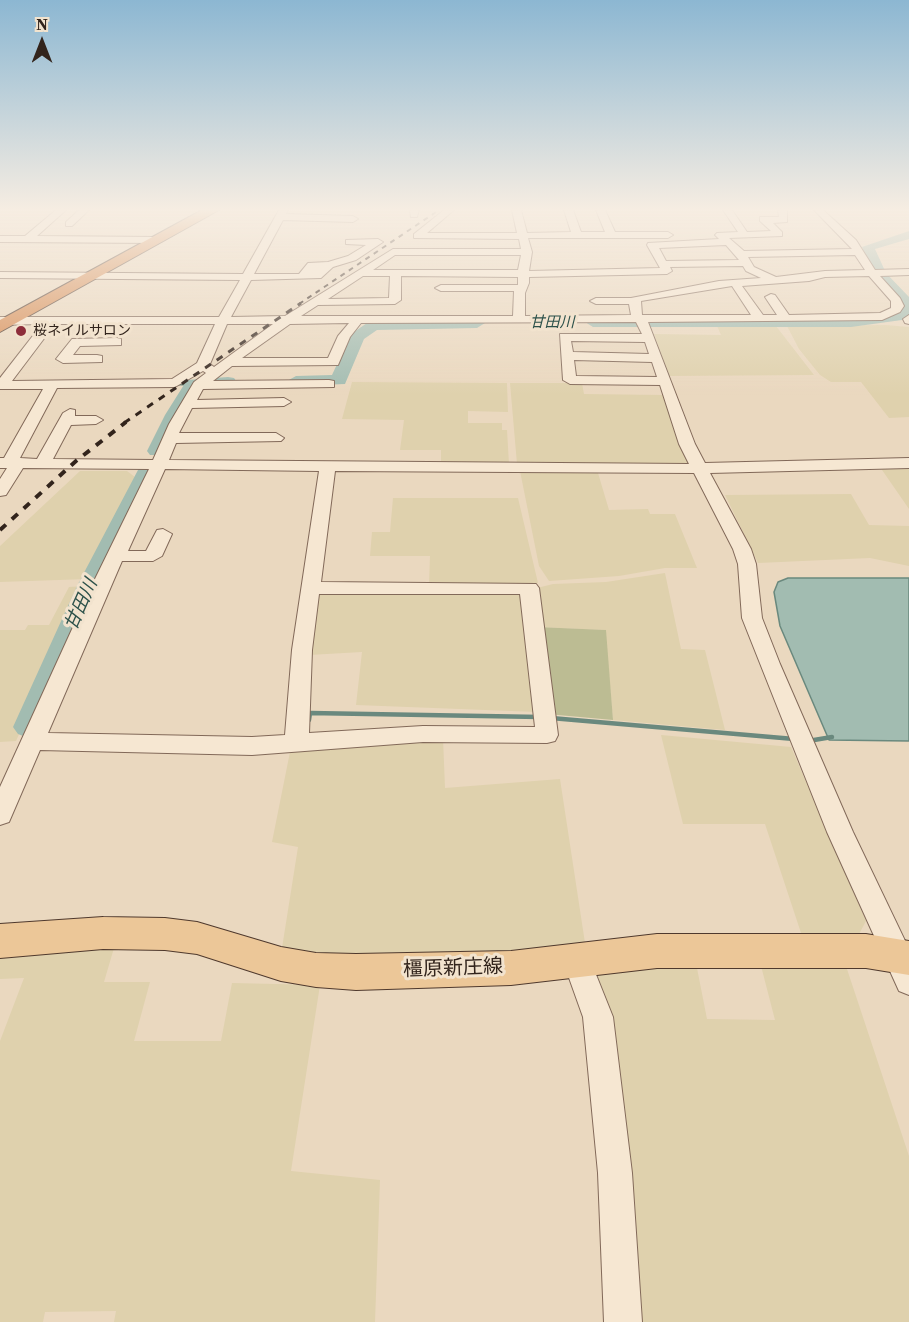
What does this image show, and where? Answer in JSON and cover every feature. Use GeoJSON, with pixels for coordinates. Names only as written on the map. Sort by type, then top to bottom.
{"type":"FeatureCollection","features":[{"type":"Feature","properties":{"kind":"highway"},"geometry":{"type":"LineString","coordinates":[[4,323],[101,272]]}},
{"type":"Feature","properties":{"kind":"main road","name":"橿原新庄線"},"geometry":{"type":"LineString","coordinates":[[0,941],[103,933],[165,934],[197,938],[281,964],[316,970],[356,972],[511,968],[577,961],[606,955],[657,951],[866,951],[905,964]]}},
{"type":"Feature","properties":{"kind":"street"},"geometry":{"type":"LineString","coordinates":[[0,815],[170,438],[204,376],[223,320],[249,272]]}},
{"type":"Feature","properties":{"kind":"street"},"geometry":{"type":"LineString","coordinates":[[0,275],[301,277],[308,272]]}},
{"type":"Feature","properties":{"kind":"street"},"geometry":{"type":"LineString","coordinates":[[519,318],[519,297],[523,272]]}},
{"type":"Feature","properties":{"kind":"street"},"geometry":{"type":"LineString","coordinates":[[1,385],[175,383],[204,376],[362,273],[581,274],[612,272]]}},
{"type":"Feature","properties":{"kind":"street"},"geometry":{"type":"LineString","coordinates":[[663,272],[673,293],[679,318]]}},
{"type":"Feature","properties":{"kind":"street"},"geometry":{"type":"LineString","coordinates":[[756,272],[773,280]]}},
{"type":"Feature","properties":{"kind":"street"},"geometry":{"type":"LineString","coordinates":[[664,381],[570,380],[564,337],[640,318],[673,293],[705,296],[734,282],[809,278],[833,273],[909,272]]}},
{"type":"Feature","properties":{"kind":"street"},"geometry":{"type":"LineString","coordinates":[[318,302],[391,302],[395,300],[396,273]]}},
{"type":"Feature","properties":{"kind":"street"},"geometry":{"type":"LineString","coordinates":[[440,273],[446,303]]}},
{"type":"Feature","properties":{"kind":"street"},"geometry":{"type":"LineString","coordinates":[[879,273],[909,297]]}},
{"type":"Feature","properties":{"kind":"street"},"geometry":{"type":"LineString","coordinates":[[446,303],[519,318],[570,310],[640,318],[903,318],[896,300],[879,273]]}},
{"type":"Feature","properties":{"kind":"street"},"geometry":{"type":"LineString","coordinates":[[734,282],[760,319]]}},
{"type":"Feature","properties":{"kind":"street"},"geometry":{"type":"LineString","coordinates":[[4,323],[52,320],[356,320],[522,288]]}},
{"type":"Feature","properties":{"kind":"street"},"geometry":{"type":"LineString","coordinates":[[705,296],[719,319]]}},
{"type":"Feature","properties":{"kind":"street"},"geometry":{"type":"LineString","coordinates":[[771,297],[786,319]]}},
{"type":"Feature","properties":{"kind":"street"},"geometry":{"type":"LineString","coordinates":[[596,301],[640,318],[687,444],[742,549],[747,564],[752,618],[801,739],[845,842],[905,964]]}},
{"type":"Feature","properties":{"kind":"street"},"geometry":{"type":"LineString","coordinates":[[823,305],[833,318]]}},
{"type":"Feature","properties":{"kind":"street"},"geometry":{"type":"LineString","coordinates":[[1,385],[52,320]]}},
{"type":"Feature","properties":{"kind":"street"},"geometry":{"type":"LineString","coordinates":[[92,342],[108,320]]}},
{"type":"Feature","properties":{"kind":"street"},"geometry":{"type":"LineString","coordinates":[[227,362],[333,362],[344,336],[354,326],[356,320]]}},
{"type":"Feature","properties":{"kind":"street"},"geometry":{"type":"LineString","coordinates":[[97,359],[63,359],[76,342],[117,342]]}},
{"type":"Feature","properties":{"kind":"street"},"geometry":{"type":"LineString","coordinates":[[567,356],[656,358]]}},
{"type":"Feature","properties":{"kind":"street"},"geometry":{"type":"LineString","coordinates":[[204,376],[289,384],[329,384]]}},
{"type":"Feature","properties":{"kind":"street"},"geometry":{"type":"LineString","coordinates":[[272,467],[278,428],[289,384]]}},
{"type":"Feature","properties":{"kind":"street"},"geometry":{"type":"LineString","coordinates":[[0,491],[10,462],[31,428],[51,386]]}},
{"type":"Feature","properties":{"kind":"street"},"geometry":{"type":"LineString","coordinates":[[188,404],[284,402]]}},
{"type":"Feature","properties":{"kind":"street"},"geometry":{"type":"LineString","coordinates":[[43,462],[68,417],[96,420]]}},
{"type":"Feature","properties":{"kind":"street"},"geometry":{"type":"LineString","coordinates":[[170,438],[278,428]]}},
{"type":"Feature","properties":{"kind":"street"},"geometry":{"type":"LineString","coordinates":[[10,462],[327,468],[701,468],[909,463]]}},
{"type":"Feature","properties":{"kind":"street"},"geometry":{"type":"LineString","coordinates":[[297,736],[302,651],[327,468]]}},
{"type":"Feature","properties":{"kind":"street"},"geometry":{"type":"LineString","coordinates":[[116,556],[153,556],[163,534]]}},
{"type":"Feature","properties":{"kind":"street"},"geometry":{"type":"LineString","coordinates":[[32,741],[252,746],[297,736],[547,735],[529,588],[312,588]]}},
{"type":"Feature","properties":{"kind":"street"},"geometry":{"type":"LineString","coordinates":[[577,961],[598,1017],[615,1173],[623,1322]]}},
{"type":"Feature","properties":{"kind":"shaded area"},"geometry":{"type":"Polygon","coordinates":[[[886,325],[909,327],[909,417],[889,418],[861,382],[831,382],[820,375],[799,349],[787,326],[886,325]]]}},
{"type":"Feature","properties":{"kind":"shaded area"},"geometry":{"type":"Polygon","coordinates":[[[717,326],[776,326],[814,375],[669,376],[654,334],[721,335],[717,326]]]}},
{"type":"Feature","properties":{"kind":"shaded area"},"geometry":{"type":"Polygon","coordinates":[[[352,382],[507,383],[508,412],[468,411],[468,423],[502,423],[502,430],[507,430],[509,464],[441,463],[441,450],[400,450],[404,420],[342,419],[352,382]]]}},
{"type":"Feature","properties":{"kind":"shaded area"},"geometry":{"type":"Polygon","coordinates":[[[510,383],[582,383],[584,394],[663,395],[678,438],[691,464],[517,464],[510,383]]]}},
{"type":"Feature","properties":{"kind":"shaded area"},"geometry":{"type":"Polygon","coordinates":[[[909,466],[909,509],[880,467],[909,466]]]}},
{"type":"Feature","properties":{"kind":"shaded area"},"geometry":{"type":"Polygon","coordinates":[[[80,471],[127,471],[135,477],[88,579],[0,582],[0,546],[80,471]]]}},
{"type":"Feature","properties":{"kind":"shaded area"},"geometry":{"type":"Polygon","coordinates":[[[520,471],[598,473],[609,510],[648,509],[650,514],[675,514],[697,568],[665,568],[619,576],[549,581],[539,566],[520,471]]]}},
{"type":"Feature","properties":{"kind":"shaded area"},"geometry":{"type":"Polygon","coordinates":[[[851,494],[869,525],[909,526],[909,566],[870,558],[758,563],[725,495],[851,494]]]}},
{"type":"Feature","properties":{"kind":"shaded area"},"geometry":{"type":"Polygon","coordinates":[[[393,498],[518,498],[538,583],[429,586],[430,556],[370,556],[372,532],[390,532],[393,498]]]}},
{"type":"Feature","properties":{"kind":"shaded area"},"geometry":{"type":"Polygon","coordinates":[[[665,573],[681,649],[705,650],[725,730],[613,720],[605,630],[537,627],[533,589],[553,584],[606,582],[665,573]]]}},
{"type":"Feature","properties":{"kind":"shaded area"},"geometry":{"type":"Polygon","coordinates":[[[788,578],[909,578],[909,741],[829,740],[780,626],[774,592],[778,582],[788,578]]]}},
{"type":"Feature","properties":{"kind":"shaded area"},"geometry":{"type":"Polygon","coordinates":[[[85,586],[16,741],[0,742],[0,630],[25,630],[28,625],[49,625],[69,587],[85,586]]]}},
{"type":"Feature","properties":{"kind":"shaded area"},"geometry":{"type":"Polygon","coordinates":[[[316,590],[524,591],[537,712],[356,705],[362,652],[309,655],[316,590]]]}},
{"type":"Feature","properties":{"kind":"shaded area"},"geometry":{"type":"Polygon","coordinates":[[[661,735],[791,747],[866,921],[858,936],[802,936],[765,824],[683,824],[661,735]]]}},
{"type":"Feature","properties":{"kind":"shaded area"},"geometry":{"type":"Polygon","coordinates":[[[443,738],[445,788],[560,779],[585,943],[556,949],[353,958],[282,948],[298,847],[272,842],[291,747],[443,738]]]}},
{"type":"Feature","properties":{"kind":"shaded area"},"geometry":{"type":"Polygon","coordinates":[[[114,948],[104,982],[150,982],[134,1041],[221,1041],[232,983],[320,985],[291,1171],[380,1180],[375,1322],[114,1322],[116,1311],[45,1312],[43,1322],[0,1322],[0,1041],[24,978],[0,979],[0,953],[114,948]]]}},
{"type":"Feature","properties":{"kind":"shaded area"},"geometry":{"type":"Polygon","coordinates":[[[760,962],[845,963],[909,1156],[909,1322],[636,1322],[593,972],[696,963],[707,1019],[775,1020],[760,962]]]}},
{"type":"Feature","properties":{"kind":"green space"},"geometry":{"type":"Polygon","coordinates":[[[537,627],[606,630],[613,720],[547,714],[537,627]]]}},
{"type":"Feature","properties":{"kind":"waterway","name":"甘田川"},"geometry":{"type":"LineString","coordinates":[[593,322],[851,322],[897,317],[906,311],[907,304],[879,272]]}},
{"type":"Feature","properties":{"kind":"waterway","name":"甘田川"},"geometry":{"type":"LineString","coordinates":[[296,381],[339,380],[357,337],[373,326],[400,323],[477,323]]}},
{"type":"Feature","properties":{"kind":"waterway","name":"甘田川"},"geometry":{"type":"LineString","coordinates":[[157,451],[174,415],[193,384],[228,382]]}},
{"type":"Feature","properties":{"kind":"waterway"},"geometry":{"type":"LineString","coordinates":[[177,384],[193,384]]}},
{"type":"Feature","properties":{"kind":"waterway","name":"甘田川"},"geometry":{"type":"LineString","coordinates":[[28,727],[89,586],[148,470]]}},
{"type":"Feature","properties":{"kind":"waterway"},"geometry":{"type":"LineString","coordinates":[[309,720],[310,713],[540,717]]}},
{"type":"Feature","properties":{"kind":"waterway"},"geometry":{"type":"LineString","coordinates":[[551,718],[794,739]]}},
{"type":"Feature","properties":{"kind":"waterway"},"geometry":{"type":"LineString","coordinates":[[808,741],[832,737]]}},
{"type":"Feature","properties":{"kind":"railway"},"geometry":{"type":"LineString","coordinates":[[299,304],[347,272]]}},
{"type":"Feature","properties":{"kind":"railway"},"geometry":{"type":"LineString","coordinates":[[124,423],[301,303]]}},
{"type":"Feature","properties":{"kind":"railway"},"geometry":{"type":"LineString","coordinates":[[0,530],[76,461],[126,422]]}},
{"type":"Feature","properties":{"kind":"place","name":"桜ネイルサロン"},"geometry":{"type":"Point","coordinates":[21,331]}}]}
